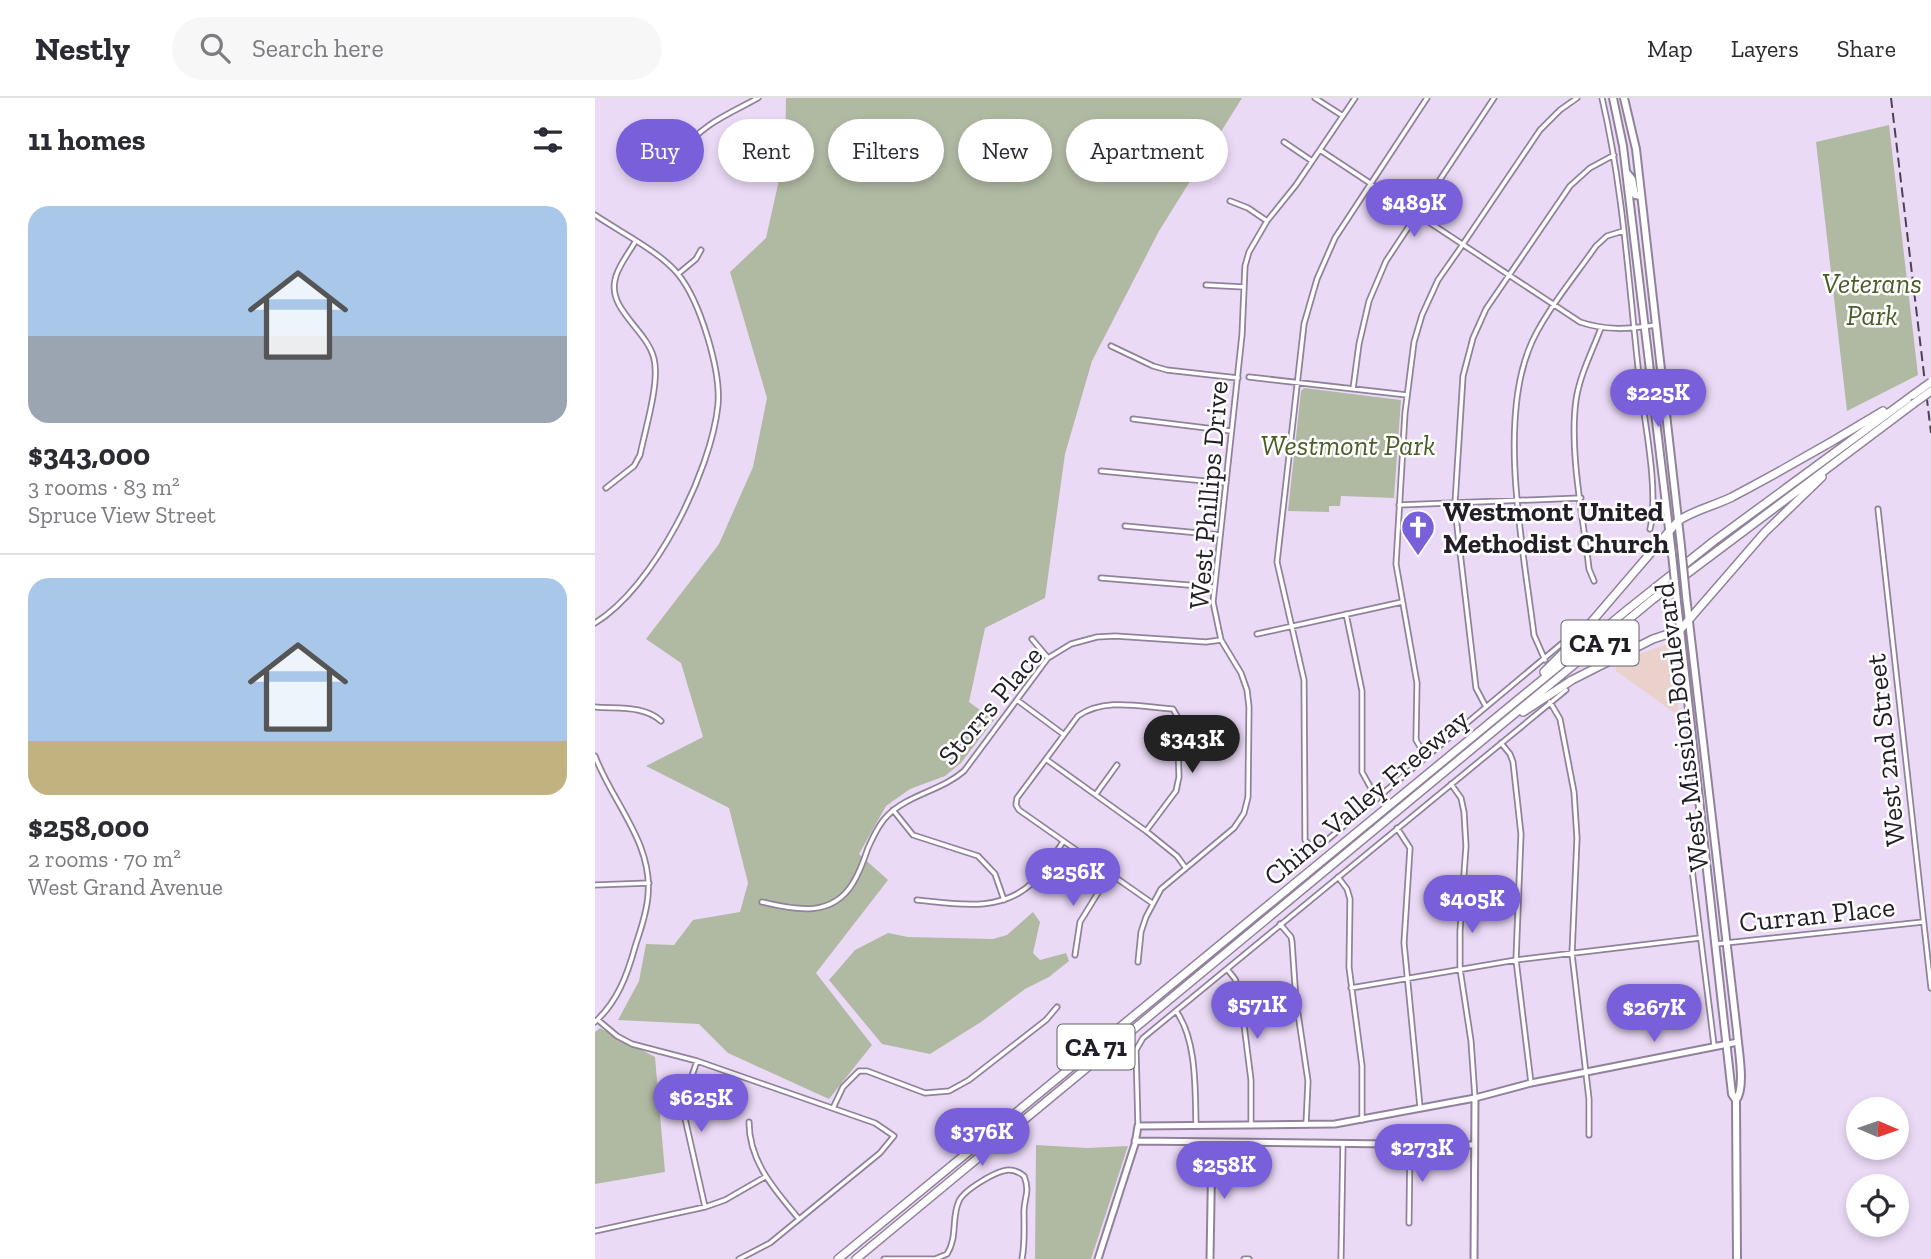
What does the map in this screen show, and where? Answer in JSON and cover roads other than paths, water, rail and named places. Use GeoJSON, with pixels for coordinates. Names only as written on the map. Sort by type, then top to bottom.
{"type":"FeatureCollection","features":[{"type":"Feature","properties":{"kind":"highway","name":"Chino Valley Freeway"},"geometry":{"type":"LineString","coordinates":[[856,1259],[1652,600],[1836,463],[1931,382]]}},
{"type":"Feature","properties":{"kind":"highway","name":"Chino Valley Freeway"},"geometry":{"type":"LineString","coordinates":[[838,1259],[1502,711],[1714,541],[1911,400],[1931,391]]}},
{"type":"Feature","properties":{"kind":"highway"},"geometry":{"type":"LineString","coordinates":[[1502,711],[1576,640],[1678,521],[1733,497],[1911,400]]}},
{"type":"Feature","properties":{"kind":"highway"},"geometry":{"type":"LineString","coordinates":[[1485,738],[1572,680],[1653,639],[1680,630],[1765,532],[1836,463]]}},
{"type":"Feature","properties":{"kind":"main road","name":"West Mission Boulevard"},"geometry":{"type":"LineString","coordinates":[[1613,98],[1627,172],[1732,1094],[1736,1100],[1737,1259]]}},
{"type":"Feature","properties":{"kind":"main road","name":"West Mission Boulevard"},"geometry":{"type":"LineString","coordinates":[[1624,98],[1636,149],[1738,1042],[1741,1083],[1740,1095],[1736,1100]]}},
{"type":"Feature","properties":{"kind":"main road"},"geometry":{"type":"LineString","coordinates":[[1627,172],[1632,179],[1635,195],[1641,196]]}},
{"type":"Feature","properties":{"kind":"street"},"geometry":{"type":"LineString","coordinates":[[704,128],[758,98]]}},
{"type":"Feature","properties":{"kind":"street"},"geometry":{"type":"LineString","coordinates":[[1315,98],[1343,116]]}},
{"type":"Feature","properties":{"kind":"street","name":"West Phillips Drive"},"geometry":{"type":"LineString","coordinates":[[1138,962],[1141,932],[1152,903],[1161,889],[1234,828],[1244,813],[1248,797],[1247,690],[1241,673],[1221,639],[1215,619],[1213,587],[1238,378],[1249,252],[1267,221],[1313,161],[1355,98]]}},
{"type":"Feature","properties":{"kind":"street"},"geometry":{"type":"LineString","coordinates":[[1427,98],[1335,238],[1317,279],[1304,324],[1277,562],[1278,576],[1293,625],[1304,680],[1304,834],[1309,845],[1321,845],[1578,630]]}},
{"type":"Feature","properties":{"kind":"street"},"geometry":{"type":"LineString","coordinates":[[1353,389],[1359,344],[1369,301],[1386,261],[1494,98]]}},
{"type":"Feature","properties":{"kind":"street"},"geometry":{"type":"LineString","coordinates":[[1426,757],[1416,740],[1417,683],[1396,564],[1407,395],[1414,342],[1422,315],[1438,280],[1540,130],[1577,98]]}},
{"type":"Feature","properties":{"kind":"street"},"geometry":{"type":"LineString","coordinates":[[1602,98],[1614,155],[1623,230],[1654,510],[1650,529]]}},
{"type":"Feature","properties":{"kind":"street"},"geometry":{"type":"LineString","coordinates":[[1284,142],[1313,161]]}},
{"type":"Feature","properties":{"kind":"street"},"geometry":{"type":"LineString","coordinates":[[1320,150],[1580,322],[1601,328],[1656,325]]}},
{"type":"Feature","properties":{"kind":"street"},"geometry":{"type":"LineString","coordinates":[[1486,707],[1476,688],[1455,503],[1463,376],[1473,338],[1486,309],[1570,186],[1590,168],[1614,155]]}},
{"type":"Feature","properties":{"kind":"street"},"geometry":{"type":"LineString","coordinates":[[1230,201],[1248,208],[1267,221]]}},
{"type":"Feature","properties":{"kind":"street"},"geometry":{"type":"LineString","coordinates":[[595,215],[663,260],[678,274],[693,301],[717,373],[718,405],[708,450],[686,506],[649,570],[608,615],[595,622]]}},
{"type":"Feature","properties":{"kind":"street"},"geometry":{"type":"LineString","coordinates":[[1545,660],[1534,635],[1514,464],[1521,373],[1529,347],[1596,246],[1607,236],[1623,230]]}},
{"type":"Feature","properties":{"kind":"street"},"geometry":{"type":"LineString","coordinates":[[606,488],[634,466],[640,455],[656,372],[654,357],[646,340],[619,305],[614,292],[615,278],[635,242]]}},
{"type":"Feature","properties":{"kind":"street"},"geometry":{"type":"LineString","coordinates":[[678,274],[696,259],[701,250]]}},
{"type":"Feature","properties":{"kind":"street"},"geometry":{"type":"LineString","coordinates":[[1206,285],[1244,286]]}},
{"type":"Feature","properties":{"kind":"street"},"geometry":{"type":"LineString","coordinates":[[1594,581],[1589,569],[1573,432],[1577,398],[1586,363],[1601,328]]}},
{"type":"Feature","properties":{"kind":"street"},"geometry":{"type":"LineString","coordinates":[[1111,346],[1167,370],[1238,378]]}},
{"type":"Feature","properties":{"kind":"street"},"geometry":{"type":"LineString","coordinates":[[1249,377],[1407,395]]}},
{"type":"Feature","properties":{"kind":"street"},"geometry":{"type":"LineString","coordinates":[[1133,419],[1231,430]]}},
{"type":"Feature","properties":{"kind":"street"},"geometry":{"type":"LineString","coordinates":[[1101,471],[1226,483]]}},
{"type":"Feature","properties":{"kind":"street"},"geometry":{"type":"LineString","coordinates":[[1399,505],[1581,498]]}},
{"type":"Feature","properties":{"kind":"street","name":"West 2nd Street"},"geometry":{"type":"LineString","coordinates":[[1878,509],[1931,988]]}},
{"type":"Feature","properties":{"kind":"street"},"geometry":{"type":"LineString","coordinates":[[1125,526],[1220,536]]}},
{"type":"Feature","properties":{"kind":"street"},"geometry":{"type":"LineString","coordinates":[[1101,578],[1213,587]]}},
{"type":"Feature","properties":{"kind":"street"},"geometry":{"type":"LineString","coordinates":[[1257,634],[1402,602]]}},
{"type":"Feature","properties":{"kind":"street"},"geometry":{"type":"LineString","coordinates":[[1346,614],[1362,691],[1362,772],[1377,799]]}},
{"type":"Feature","properties":{"kind":"street","name":"Storrs Place"},"geometry":{"type":"LineString","coordinates":[[762,902],[795,910],[814,909],[831,904],[853,884],[883,820],[906,800],[951,783],[964,771],[1048,658],[1071,645],[1097,636],[1206,642],[1221,639]]}},
{"type":"Feature","properties":{"kind":"street"},"geometry":{"type":"LineString","coordinates":[[1032,639],[1048,658]]}},
{"type":"Feature","properties":{"kind":"street"},"geometry":{"type":"LineString","coordinates":[[1098,1259],[1135,1141],[1138,1125],[1136,1050],[1143,1038],[1566,690]]}},
{"type":"Feature","properties":{"kind":"street"},"geometry":{"type":"LineString","coordinates":[[1017,700],[1064,734]]}},
{"type":"Feature","properties":{"kind":"street"},"geometry":{"type":"LineString","coordinates":[[1550,702],[1560,719],[1574,792],[1577,838],[1572,954],[1589,1098],[1589,1135]]}},
{"type":"Feature","properties":{"kind":"street"},"geometry":{"type":"LineString","coordinates":[[1146,831],[1176,791],[1178,784],[1177,716],[1173,709],[1105,704],[1090,708],[1078,716],[1064,734],[1017,798],[1016,805],[1063,842],[1152,903]]}},
{"type":"Feature","properties":{"kind":"street"},"geometry":{"type":"LineString","coordinates":[[595,707],[641,710],[653,714],[661,721]]}},
{"type":"Feature","properties":{"kind":"street"},"geometry":{"type":"LineString","coordinates":[[1501,743],[1513,762],[1521,834],[1516,960],[1531,1083]]}},
{"type":"Feature","properties":{"kind":"street"},"geometry":{"type":"LineString","coordinates":[[595,756],[634,831],[644,855],[649,883],[646,908],[629,968],[614,1000],[596,1021],[632,1044],[697,1061],[875,1123],[894,1136],[880,1153],[770,1243],[739,1259]]}},
{"type":"Feature","properties":{"kind":"street"},"geometry":{"type":"LineString","coordinates":[[1047,760],[1146,831],[1178,856],[1185,867]]}},
{"type":"Feature","properties":{"kind":"street"},"geometry":{"type":"LineString","coordinates":[[1096,794],[1117,765]]}},
{"type":"Feature","properties":{"kind":"street"},"geometry":{"type":"LineString","coordinates":[[1451,784],[1461,798],[1466,829],[1460,969],[1471,1041],[1475,1098],[1474,1259]]}},
{"type":"Feature","properties":{"kind":"street"},"geometry":{"type":"LineString","coordinates":[[893,810],[913,835],[925,841],[967,851],[988,864],[995,874],[1004,900]]}},
{"type":"Feature","properties":{"kind":"street"},"geometry":{"type":"LineString","coordinates":[[1397,828],[1410,848],[1404,943],[1406,979],[1417,1054],[1420,1107]]}},
{"type":"Feature","properties":{"kind":"street"},"geometry":{"type":"LineString","coordinates":[[917,900],[988,905],[1004,900],[1034,882],[1063,842]]}},
{"type":"Feature","properties":{"kind":"street","name":"West Mission Boulevard"},"geometry":{"type":"LineString","coordinates":[[1690,853],[1714,1045]]}},
{"type":"Feature","properties":{"kind":"street"},"geometry":{"type":"LineString","coordinates":[[1075,955],[1080,922],[1085,910],[1109,875]]}},
{"type":"Feature","properties":{"kind":"street"},"geometry":{"type":"LineString","coordinates":[[1338,877],[1347,889],[1350,899],[1348,944],[1361,1066],[1362,1119]]}},
{"type":"Feature","properties":{"kind":"street"},"geometry":{"type":"LineString","coordinates":[[595,886],[649,883]]}},
{"type":"Feature","properties":{"kind":"street","name":"Curran Place"},"geometry":{"type":"LineString","coordinates":[[1716,944],[1923,922]]}},
{"type":"Feature","properties":{"kind":"street"},"geometry":{"type":"LineString","coordinates":[[1280,924],[1292,942],[1296,1000],[1308,1081],[1306,1125]]}},
{"type":"Feature","properties":{"kind":"street","name":"Curran Place"},"geometry":{"type":"LineString","coordinates":[[1351,988],[1516,960],[1700,938]]}},
{"type":"Feature","properties":{"kind":"street"},"geometry":{"type":"LineString","coordinates":[[1227,969],[1235,979],[1240,993],[1251,1080],[1251,1124]]}},
{"type":"Feature","properties":{"kind":"street"},"geometry":{"type":"LineString","coordinates":[[833,1109],[843,1087],[859,1072],[867,1071],[925,1093],[949,1091],[969,1080],[1047,1020],[1057,1006]]}},
{"type":"Feature","properties":{"kind":"street"},"geometry":{"type":"LineString","coordinates":[[1176,1011],[1186,1024],[1196,1084],[1196,1124]]}},
{"type":"Feature","properties":{"kind":"street"},"geometry":{"type":"LineString","coordinates":[[1138,1125],[1335,1124],[1475,1098],[1531,1083],[1738,1042]]}},
{"type":"Feature","properties":{"kind":"street"},"geometry":{"type":"LineString","coordinates":[[697,1061],[684,1099],[684,1114],[705,1207]]}},
{"type":"Feature","properties":{"kind":"street"},"geometry":{"type":"LineString","coordinates":[[749,1122],[749,1137],[765,1177],[799,1219]]}},
{"type":"Feature","properties":{"kind":"street"},"geometry":{"type":"LineString","coordinates":[[1135,1141],[1474,1145]]}},
{"type":"Feature","properties":{"kind":"street"},"geometry":{"type":"LineString","coordinates":[[1210,1259],[1212,1143]]}},
{"type":"Feature","properties":{"kind":"street"},"geometry":{"type":"LineString","coordinates":[[1341,1259],[1343,1143]]}},
{"type":"Feature","properties":{"kind":"street"},"geometry":{"type":"LineString","coordinates":[[1409,1223],[1410,1144]]}},
{"type":"Feature","properties":{"kind":"street"},"geometry":{"type":"LineString","coordinates":[[884,1259],[935,1259],[947,1254],[954,1238],[960,1198],[965,1192],[999,1172],[1011,1170],[1024,1176],[1028,1190],[1023,1211],[1026,1237],[1022,1259]]}},
{"type":"Feature","properties":{"kind":"street"},"geometry":{"type":"LineString","coordinates":[[595,1231],[705,1207],[725,1200],[765,1177]]}},
{"type":"Feature","properties":{"kind":"railway"},"geometry":{"type":"LineString","coordinates":[[1891,98],[1931,433]]}},
{"type":"Feature","properties":{"kind":"place","name":"Westmont United Methodist Church"},"geometry":{"type":"Point","coordinates":[1418,557]}},
{"type":"Feature","properties":{"kind":"park label","name":"Veterans Park"},"geometry":{"type":"Point","coordinates":[1872,299]}},
{"type":"Feature","properties":{"kind":"park label","name":"Westmont Park"},"geometry":{"type":"Point","coordinates":[1348,445]}}]}
